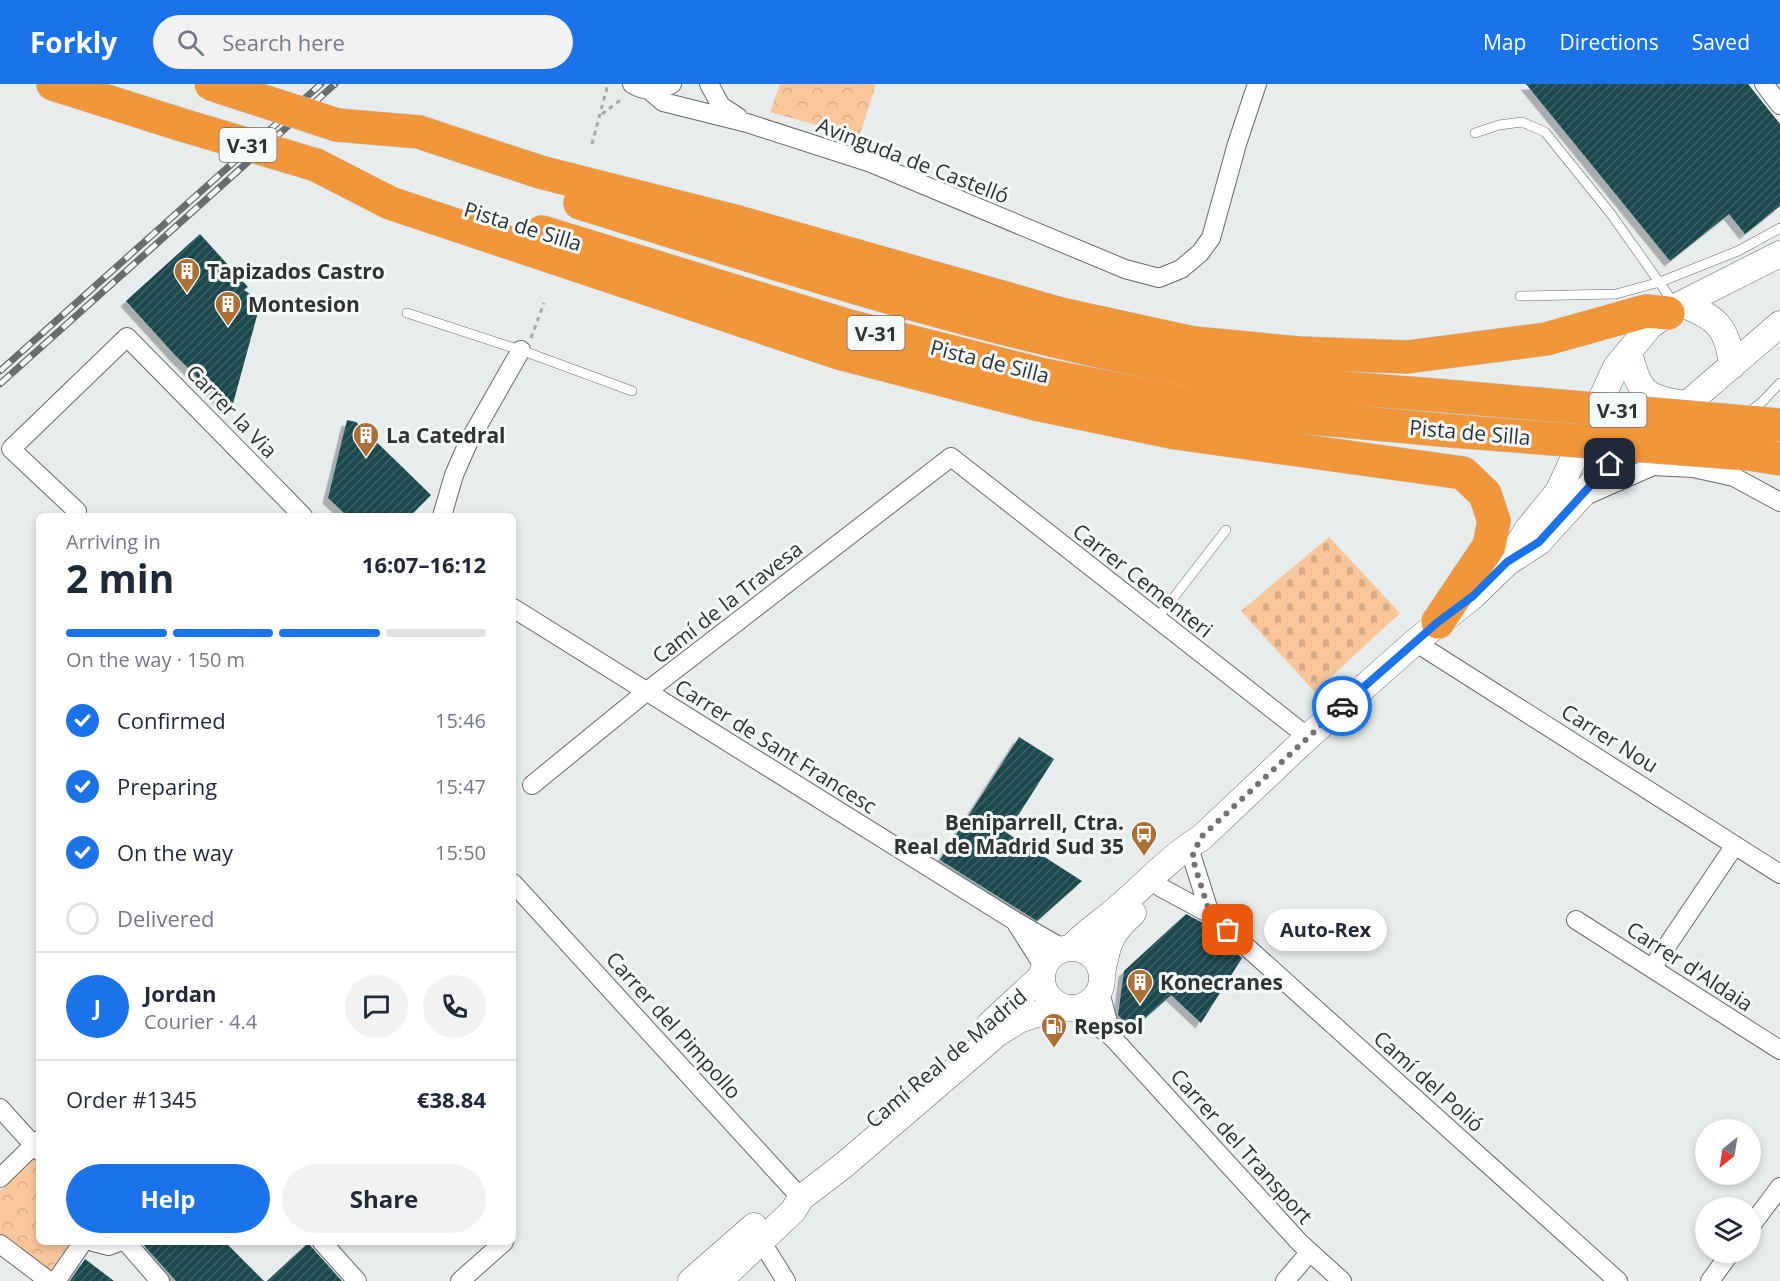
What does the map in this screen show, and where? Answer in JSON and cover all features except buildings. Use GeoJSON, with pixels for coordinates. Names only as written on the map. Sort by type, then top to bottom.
{"type":"FeatureCollection","features":[{"type":"Feature","properties":{"kind":"highway","name":"Pista de Silla"},"geometry":{"type":"LineString","coordinates":[[53,84],[849,326],[1044,375],[1182,402],[1289,416],[1749,454],[1780,459]]}},
{"type":"Feature","properties":{"kind":"highway","name":"Pista de Silla"},"geometry":{"type":"LineString","coordinates":[[211,84],[423,154],[863,291],[1053,342],[1189,369],[1294,382],[1457,397],[1768,417]]}},
{"type":"Feature","properties":{"kind":"highway"},"geometry":{"type":"LineString","coordinates":[[337,125],[419,132],[540,172],[738,222],[1061,314],[1194,343],[1299,353],[1407,357],[1546,339],[1646,311],[1675,308]]}},
{"type":"Feature","properties":{"kind":"highway"},"geometry":{"type":"LineString","coordinates":[[316,165],[390,204],[839,354],[1036,404],[1176,433],[1463,474],[1485,494],[1494,521],[1489,546],[1426,632]]}},
{"type":"Feature","properties":{"kind":"street"},"geometry":{"type":"LineString","coordinates":[[640,87],[660,89],[672,84]]}},
{"type":"Feature","properties":{"kind":"street"},"geometry":{"type":"LineString","coordinates":[[710,84],[721,106],[747,123]]}},
{"type":"Feature","properties":{"kind":"street","name":"Avinguda de Castelló"},"geometry":{"type":"LineString","coordinates":[[640,87],[663,102],[747,123],[871,163],[1125,269],[1160,279],[1188,264],[1211,238],[1256,84]]}},
{"type":"Feature","properties":{"kind":"street"},"geometry":{"type":"LineString","coordinates":[[1764,84],[1780,105]]}},
{"type":"Feature","properties":{"kind":"street"},"geometry":{"type":"LineString","coordinates":[[1196,847],[1183,849],[1097,926],[1067,949],[1052,956],[1043,972],[1043,986],[1047,994],[1068,1007],[1089,1003],[1101,982],[1110,938],[1118,927],[1308,737],[1426,632],[1473,596],[1507,562],[1527,530],[1558,492],[1616,367],[1650,326],[1675,308],[1780,254]]}},
{"type":"Feature","properties":{"kind":"street"},"geometry":{"type":"LineString","coordinates":[[1675,308],[1701,311],[1716,321],[1725,333],[1732,366]]}},
{"type":"Feature","properties":{"kind":"street"},"geometry":{"type":"LineString","coordinates":[[1507,562],[1539,542],[1581,497],[1780,324]]}},
{"type":"Feature","properties":{"kind":"street","name":"Carrer la Via"},"geometry":{"type":"LineString","coordinates":[[77,512],[11,449],[128,337],[300,513]]}},
{"type":"Feature","properties":{"kind":"street"},"geometry":{"type":"LineString","coordinates":[[443,513],[454,475],[468,443],[521,350]]}},
{"type":"Feature","properties":{"kind":"street"},"geometry":{"type":"LineString","coordinates":[[1629,351],[1635,376],[1645,392],[1662,401],[1768,417],[1780,411]]}},
{"type":"Feature","properties":{"kind":"street","name":"Carrer Cementeri"},"geometry":{"type":"LineString","coordinates":[[951,457],[1308,737]]}},
{"type":"Feature","properties":{"kind":"street","name":"Camí de la Travesa"},"geometry":{"type":"LineString","coordinates":[[532,785],[646,692],[951,457]]}},
{"type":"Feature","properties":{"kind":"street"},"geometry":{"type":"LineString","coordinates":[[1581,497],[1653,466],[1693,468],[1734,477],[1780,502]]}},
{"type":"Feature","properties":{"kind":"street","name":"Carrer de Sant Francesc"},"geometry":{"type":"LineString","coordinates":[[516,610],[1016,921],[1067,949]]}},
{"type":"Feature","properties":{"kind":"street","name":"Carrer Nou"},"geometry":{"type":"LineString","coordinates":[[1426,632],[1780,874]]}},
{"type":"Feature","properties":{"kind":"street"},"geometry":{"type":"LineString","coordinates":[[1652,968],[1735,844]]}},
{"type":"Feature","properties":{"kind":"street"},"geometry":{"type":"LineString","coordinates":[[1196,847],[1210,914]]}},
{"type":"Feature","properties":{"kind":"street","name":"Carrer del Pimpollo"},"geometry":{"type":"LineString","coordinates":[[516,886],[794,1200]]}},
{"type":"Feature","properties":{"kind":"street","name":"Camí del Polió"},"geometry":{"type":"LineString","coordinates":[[1160,887],[1210,914],[1618,1281]]}},
{"type":"Feature","properties":{"kind":"street","name":"Carrer d'Aldaia"},"geometry":{"type":"LineString","coordinates":[[1576,920],[1780,1050]]}},
{"type":"Feature","properties":{"kind":"street","name":"Carrer de Sant Francesc"},"geometry":{"type":"LineString","coordinates":[[1016,921],[1043,972]]}},
{"type":"Feature","properties":{"kind":"street"},"geometry":{"type":"LineString","coordinates":[[1067,949],[1079,949],[1094,957],[1101,982]]}},
{"type":"Feature","properties":{"kind":"street","name":"Camí Real de Madrid"},"geometry":{"type":"LineString","coordinates":[[832,1172],[862,1129],[895,1097],[991,1024],[1043,972]]}},
{"type":"Feature","properties":{"kind":"street","name":"Carrer del Transport"},"geometry":{"type":"LineString","coordinates":[[1101,982],[1112,1037]]}},
{"type":"Feature","properties":{"kind":"street","name":"Camí Real de Madrid"},"geometry":{"type":"LineString","coordinates":[[756,1235],[794,1200],[844,1165],[998,1034],[1019,1020],[1068,1007]]}},
{"type":"Feature","properties":{"kind":"street","name":"Carrer del Transport"},"geometry":{"type":"LineString","coordinates":[[1068,1007],[1112,1037],[1310,1252],[1342,1281]]}},
{"type":"Feature","properties":{"kind":"street"},"geometry":{"type":"LineString","coordinates":[[0,1108],[36,1144]]}},
{"type":"Feature","properties":{"kind":"street"},"geometry":{"type":"LineString","coordinates":[[0,1178],[36,1146]]}},
{"type":"Feature","properties":{"kind":"street"},"geometry":{"type":"LineString","coordinates":[[1761,1212],[1780,1187]]}},
{"type":"Feature","properties":{"kind":"street"},"geometry":{"type":"LineString","coordinates":[[721,1279],[756,1235]]}},
{"type":"Feature","properties":{"kind":"street"},"geometry":{"type":"LineString","coordinates":[[691,1281],[756,1235]]}},
{"type":"Feature","properties":{"kind":"street"},"geometry":{"type":"LineString","coordinates":[[756,1235],[786,1281]]}},
{"type":"Feature","properties":{"kind":"street"},"geometry":{"type":"LineString","coordinates":[[0,1244],[49,1281]]}},
{"type":"Feature","properties":{"kind":"street"},"geometry":{"type":"LineString","coordinates":[[56,1281],[81,1245]]}},
{"type":"Feature","properties":{"kind":"street"},"geometry":{"type":"LineString","coordinates":[[129,1245],[160,1281]]}},
{"type":"Feature","properties":{"kind":"street"},"geometry":{"type":"LineString","coordinates":[[325,1245],[357,1281]]}},
{"type":"Feature","properties":{"kind":"street"},"geometry":{"type":"LineString","coordinates":[[460,1281],[500,1245]]}},
{"type":"Feature","properties":{"kind":"street"},"geometry":{"type":"LineString","coordinates":[[1285,1281],[1310,1252]]}},
{"type":"Feature","properties":{"kind":"street"},"geometry":{"type":"LineString","coordinates":[[1710,1281],[1723,1263]]}},
{"type":"Feature","properties":{"kind":"lane"},"geometry":{"type":"LineString","coordinates":[[1475,133],[1499,124],[1522,122],[1545,132],[1611,214],[1660,282],[1675,308]]}},
{"type":"Feature","properties":{"kind":"lane"},"geometry":{"type":"LineString","coordinates":[[1520,296],[1616,294],[1660,282],[1738,251],[1780,228]]}},
{"type":"Feature","properties":{"kind":"lane"},"geometry":{"type":"LineString","coordinates":[[407,313],[521,350],[632,391]]}},
{"type":"Feature","properties":{"kind":"lane"},"geometry":{"type":"LineString","coordinates":[[1713,431],[1768,417],[1780,383]]}},
{"type":"Feature","properties":{"kind":"lane"},"geometry":{"type":"LineString","coordinates":[[1641,456],[1692,442]]}},
{"type":"Feature","properties":{"kind":"lane"},"geometry":{"type":"LineString","coordinates":[[1157,619],[1226,530]]}},
{"type":"Feature","properties":{"kind":"path"},"geometry":{"type":"LineString","coordinates":[[592,144],[608,84]]}},
{"type":"Feature","properties":{"kind":"path"},"geometry":{"type":"LineString","coordinates":[[601,115],[640,87]]}},
{"type":"Feature","properties":{"kind":"path"},"geometry":{"type":"LineString","coordinates":[[534,331],[544,303]]}},
{"type":"Feature","properties":{"kind":"green space"},"geometry":{"type":"Polygon","coordinates":[[[780,84],[876,84],[859,137],[770,112],[780,84]]]}},
{"type":"Feature","properties":{"kind":"green space"},"geometry":{"type":"Polygon","coordinates":[[[1329,537],[1400,613],[1315,692],[1241,611],[1329,537]]]}},
{"type":"Feature","properties":{"kind":"green space"},"geometry":{"type":"Polygon","coordinates":[[[35,1157],[36,1245],[68,1245],[50,1272],[0,1234],[0,1191],[35,1157]]]}},
{"type":"Feature","properties":{"kind":"railway"},"geometry":{"type":"LineString","coordinates":[[0,371],[321,84]]}},
{"type":"Feature","properties":{"kind":"railway"},"geometry":{"type":"LineString","coordinates":[[0,384],[335,84]]}},
{"type":"Feature","properties":{"kind":"way so far"},"geometry":{"type":"LineString","coordinates":[[1228,930],[1210,914],[1192,857],[1201,837],[1342,706]]}},
{"type":"Feature","properties":{"kind":"place","name":"Tapizados Castro"},"geometry":{"type":"Point","coordinates":[187,294]}},
{"type":"Feature","properties":{"kind":"place","name":"Montesion"},"geometry":{"type":"Point","coordinates":[228,327]}},
{"type":"Feature","properties":{"kind":"place","name":"La Catedral"},"geometry":{"type":"Point","coordinates":[366,458]}},
{"type":"Feature","properties":{"kind":"place","name":"Beniparrell, Ctra. Real de Madrid Sud 35"},"geometry":{"type":"Point","coordinates":[1144,857]}},
{"type":"Feature","properties":{"kind":"place","name":"Auto-Rex"},"geometry":{"type":"Point","coordinates":[1228,930]}},
{"type":"Feature","properties":{"kind":"place","name":"Konecranes"},"geometry":{"type":"Point","coordinates":[1140,1005]}},
{"type":"Feature","properties":{"kind":"place","name":"Repsol"},"geometry":{"type":"Point","coordinates":[1054,1049]}},
{"type":"Feature","properties":{"kind":"route"},"geometry":{"type":"LineString","coordinates":[[1342,706],[1438,622],[1473,596],[1507,562],[1539,542],[1610,464]]}}]}
